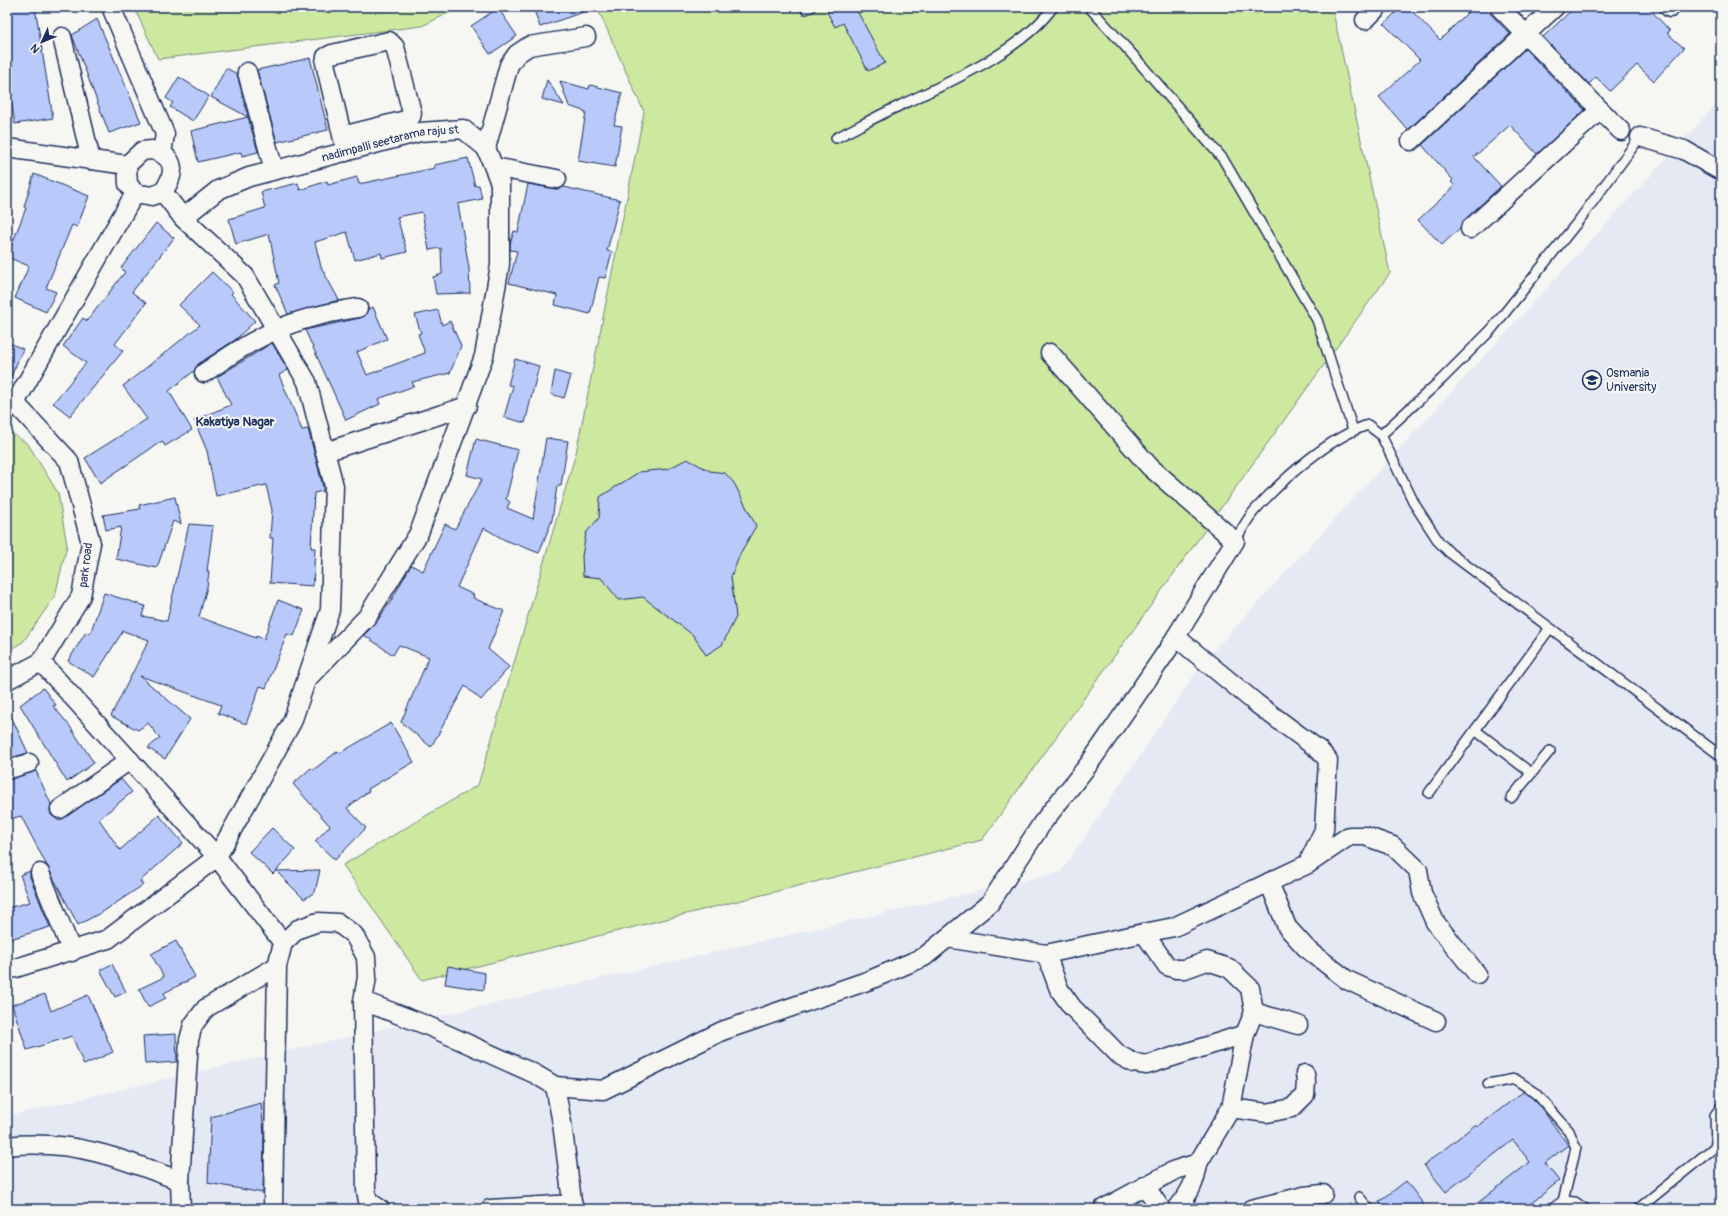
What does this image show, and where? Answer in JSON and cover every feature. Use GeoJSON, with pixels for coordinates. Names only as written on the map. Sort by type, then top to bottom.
{"type":"FeatureCollection","features":[{"type":"Feature","properties":{"kind":"street"},"geometry":{"type":"LineString","coordinates":[[111,7],[165,134],[162,153]]}},
{"type":"Feature","properties":{"kind":"street"},"geometry":{"type":"LineString","coordinates":[[1365,20],[1378,7]]}},
{"type":"Feature","properties":{"kind":"street"},"geometry":{"type":"LineString","coordinates":[[1500,7],[1621,131]]}},
{"type":"Feature","properties":{"kind":"street"},"geometry":{"type":"LineString","coordinates":[[1411,141],[1556,7]]}},
{"type":"Feature","properties":{"kind":"street"},"geometry":{"type":"LineString","coordinates":[[62,37],[91,160]]}},
{"type":"Feature","properties":{"kind":"street"},"geometry":{"type":"LineString","coordinates":[[486,148],[509,65],[517,54],[529,46],[586,37]]}},
{"type":"Feature","properties":{"kind":"street"},"geometry":{"type":"LineString","coordinates":[[389,41],[395,47],[412,113],[411,117],[344,144],[325,63],[326,57],[332,54],[389,41]]}},
{"type":"Feature","properties":{"kind":"street"},"geometry":{"type":"LineString","coordinates":[[248,72],[274,170]]}},
{"type":"Feature","properties":{"kind":"street"},"geometry":{"type":"LineString","coordinates":[[1470,229],[1600,110]]}},
{"type":"Feature","properties":{"kind":"street","name":"nadimpalli seetarama raju st"},"geometry":{"type":"LineString","coordinates":[[184,218],[218,190],[249,177],[274,170],[344,144],[420,132],[463,129],[486,148],[500,183],[500,265],[484,356],[467,406],[419,533],[367,617],[306,681]]}},
{"type":"Feature","properties":{"kind":"street"},"geometry":{"type":"LineString","coordinates":[[1640,138],[1684,150],[1721,171]]}},
{"type":"Feature","properties":{"kind":"street"},"geometry":{"type":"LineString","coordinates":[[7,148],[127,165]]}},
{"type":"Feature","properties":{"kind":"street"},"geometry":{"type":"LineString","coordinates":[[152,150],[162,153],[167,157],[173,171],[172,179],[163,192],[152,196],[135,193],[128,184],[127,165],[142,151],[152,150]]}},
{"type":"Feature","properties":{"kind":"street"},"geometry":{"type":"LineString","coordinates":[[494,167],[558,179]]}},
{"type":"Feature","properties":{"kind":"street"},"geometry":{"type":"LineString","coordinates":[[7,969],[16,968],[72,952],[108,939],[217,857],[292,722],[330,610],[334,486],[307,382],[245,276],[184,218],[163,192]]}},
{"type":"Feature","properties":{"kind":"street"},"geometry":{"type":"LineString","coordinates":[[11,402],[135,193]]}},
{"type":"Feature","properties":{"kind":"street"},"geometry":{"type":"LineString","coordinates":[[204,373],[250,343],[277,330],[326,312],[358,308]]}},
{"type":"Feature","properties":{"kind":"street"},"geometry":{"type":"LineString","coordinates":[[363,1001],[426,1025],[536,1074],[555,1086],[603,1090],[722,1031],[870,980],[924,957],[990,903],[1043,822],[1089,764],[1176,637],[1235,541],[1150,467],[1050,353]]}},
{"type":"Feature","properties":{"kind":"street","name":"park road"},"geometry":{"type":"LineString","coordinates":[[11,402],[69,461],[91,543],[81,596],[41,662]]}},
{"type":"Feature","properties":{"kind":"street"},"geometry":{"type":"LineString","coordinates":[[325,452],[467,406]]}},
{"type":"Feature","properties":{"kind":"street"},"geometry":{"type":"LineString","coordinates":[[1176,637],[1257,704],[1319,750],[1328,760],[1324,830],[1308,864]]}},
{"type":"Feature","properties":{"kind":"street"},"geometry":{"type":"LineString","coordinates":[[7,680],[41,662],[217,857],[283,943]]}},
{"type":"Feature","properties":{"kind":"street"},"geometry":{"type":"LineString","coordinates":[[60,809],[130,760]]}},
{"type":"Feature","properties":{"kind":"street"},"geometry":{"type":"LineString","coordinates":[[7,770],[29,763]]}},
{"type":"Feature","properties":{"kind":"street"},"geometry":{"type":"LineString","coordinates":[[947,938],[1046,954],[1174,927],[1308,864],[1349,836],[1365,836],[1393,846],[1418,870],[1422,892],[1435,922],[1477,974]]}},
{"type":"Feature","properties":{"kind":"street"},"geometry":{"type":"LineString","coordinates":[[40,874],[72,952]]}},
{"type":"Feature","properties":{"kind":"street"},"geometry":{"type":"LineString","coordinates":[[1269,882],[1287,927],[1306,948],[1347,980],[1436,1020]]}},
{"type":"Feature","properties":{"kind":"street"},"geometry":{"type":"LineString","coordinates":[[273,1209],[277,966],[283,943],[298,929],[318,922],[338,923],[349,931],[354,935],[366,957],[367,977],[363,1001],[366,1190],[368,1201],[380,1209]]}},
{"type":"Feature","properties":{"kind":"street"},"geometry":{"type":"LineString","coordinates":[[1144,933],[1167,966],[1171,968],[1185,969],[1206,961],[1229,968],[1250,988],[1254,1012],[1245,1034],[1231,1108],[1198,1163],[1195,1180],[1191,1190],[1177,1209]]}},
{"type":"Feature","properties":{"kind":"street"},"geometry":{"type":"LineString","coordinates":[[1046,954],[1059,989],[1072,1008],[1119,1055],[1134,1063],[1147,1065],[1245,1034]]}},
{"type":"Feature","properties":{"kind":"street"},"geometry":{"type":"LineString","coordinates":[[181,1209],[180,1181],[189,1040],[193,1025],[206,1008],[277,966]]}},
{"type":"Feature","properties":{"kind":"street"},"geometry":{"type":"LineString","coordinates":[[1254,1012],[1298,1025]]}},
{"type":"Feature","properties":{"kind":"street"},"geometry":{"type":"LineString","coordinates":[[1231,1108],[1268,1113],[1292,1108],[1305,1096],[1305,1074]]}},
{"type":"Feature","properties":{"kind":"street"},"geometry":{"type":"LineString","coordinates":[[490,1209],[573,1206],[555,1086]]}},
{"type":"Feature","properties":{"kind":"street"},"geometry":{"type":"LineString","coordinates":[[7,1146],[30,1143],[83,1149],[120,1158],[180,1181]]}},
{"type":"Feature","properties":{"kind":"street"},"geometry":{"type":"LineString","coordinates":[[1108,1207],[1175,1170],[1198,1163]]}},
{"type":"Feature","properties":{"kind":"street"},"geometry":{"type":"LineString","coordinates":[[1145,1186],[1161,1209]]}},
{"type":"Feature","properties":{"kind":"street"},"geometry":{"type":"LineString","coordinates":[[1251,1209],[1304,1196],[1323,1194]]}},
{"type":"Feature","properties":{"kind":"lane"},"geometry":{"type":"LineString","coordinates":[[836,138],[900,105],[949,83],[988,60],[1027,34],[1053,7]]}},
{"type":"Feature","properties":{"kind":"lane"},"geometry":{"type":"LineString","coordinates":[[1089,7],[1132,53],[1223,159],[1317,320],[1353,430]]}},
{"type":"Feature","properties":{"kind":"lane"},"geometry":{"type":"LineString","coordinates":[[1381,435],[1442,379],[1491,330],[1580,219],[1640,138]]}},
{"type":"Feature","properties":{"kind":"lane"},"geometry":{"type":"LineString","coordinates":[[1235,541],[1254,511],[1311,457],[1353,430],[1368,425],[1381,435],[1415,505],[1439,542],[1450,553],[1721,756]]}},
{"type":"Feature","properties":{"kind":"lane"},"geometry":{"type":"LineString","coordinates":[[1429,793],[1550,628]]}},
{"type":"Feature","properties":{"kind":"lane"},"geometry":{"type":"LineString","coordinates":[[1475,730],[1531,773]]}},
{"type":"Feature","properties":{"kind":"lane"},"geometry":{"type":"LineString","coordinates":[[1511,798],[1550,750]]}},
{"type":"Feature","properties":{"kind":"lane"},"geometry":{"type":"LineString","coordinates":[[1488,1084],[1515,1079],[1536,1093],[1569,1131],[1576,1148],[1563,1201],[1552,1209]]}},
{"type":"Feature","properties":{"kind":"lane"},"geometry":{"type":"LineString","coordinates":[[1638,1209],[1718,1144],[1715,1115],[1721,1107]]}},
{"type":"Feature","properties":{"kind":"lane"},"geometry":{"type":"LineString","coordinates":[[1359,1197],[1369,1209]]}},
{"type":"Feature","properties":{"kind":"lane"},"geometry":{"type":"LineString","coordinates":[[1563,1201],[1575,1202],[1585,1209]]}},
{"type":"Feature","properties":{"kind":"shaded area","name":"Osmania University"},"geometry":{"type":"Polygon","coordinates":[[[1721,99],[1721,1209],[7,1209],[7,1116],[1061,872],[1204,661],[1721,99]]]}},
{"type":"Feature","properties":{"kind":"green space"},"geometry":{"type":"Polygon","coordinates":[[[134,7],[461,7],[422,26],[158,59],[134,7]]]}},
{"type":"Feature","properties":{"kind":"green space"},"geometry":{"type":"Polygon","coordinates":[[[597,7],[1332,7],[1390,273],[982,840],[422,980],[343,865],[478,785],[576,453],[644,112],[597,7]]]}},
{"type":"Feature","properties":{"kind":"green space"},"geometry":{"type":"Polygon","coordinates":[[[7,430],[28,444],[58,493],[67,545],[55,596],[23,642],[7,651],[7,430]]]}},
{"type":"Feature","properties":{"kind":"building"},"geometry":{"type":"Polygon","coordinates":[[[7,7],[35,7],[53,118],[15,124],[7,75],[7,7]]]}},
{"type":"Feature","properties":{"kind":"building"},"geometry":{"type":"Polygon","coordinates":[[[533,7],[592,7],[592,9],[540,27],[533,7]]]}},
{"type":"Feature","properties":{"kind":"building"},"geometry":{"type":"Polygon","coordinates":[[[837,7],[855,7],[885,63],[868,71],[843,23],[835,27],[827,12],[837,7]]]}},
{"type":"Feature","properties":{"kind":"building"},"geometry":{"type":"Polygon","coordinates":[[[1401,7],[1408,7],[1440,40],[1473,7],[1484,7],[1510,34],[1408,130],[1379,97],[1420,60],[1384,24],[1401,7]]]}},
{"type":"Feature","properties":{"kind":"building"},"geometry":{"type":"Polygon","coordinates":[[[1575,7],[1648,7],[1670,31],[1667,33],[1684,48],[1654,81],[1637,65],[1610,91],[1596,77],[1589,84],[1543,37],[1575,7]]]}},
{"type":"Feature","properties":{"kind":"building"},"geometry":{"type":"Polygon","coordinates":[[[498,8],[517,36],[490,54],[471,26],[498,8]]]}},
{"type":"Feature","properties":{"kind":"building"},"geometry":{"type":"Polygon","coordinates":[[[97,19],[141,122],[109,133],[72,35],[97,19]]]}},
{"type":"Feature","properties":{"kind":"building"},"geometry":{"type":"Polygon","coordinates":[[[1525,49],[1585,110],[1537,154],[1510,125],[1474,157],[1501,186],[1463,221],[1460,228],[1442,245],[1418,220],[1455,186],[1451,182],[1453,180],[1422,145],[1525,49]]]}},
{"type":"Feature","properties":{"kind":"building"},"geometry":{"type":"Polygon","coordinates":[[[310,58],[328,130],[277,142],[257,70],[310,58]]]}},
{"type":"Feature","properties":{"kind":"building"},"geometry":{"type":"Polygon","coordinates":[[[226,68],[237,74],[248,117],[211,97],[226,68]]]}},
{"type":"Feature","properties":{"kind":"building"},"geometry":{"type":"Polygon","coordinates":[[[179,77],[209,96],[193,121],[170,107],[173,103],[166,98],[179,77]]]}},
{"type":"Feature","properties":{"kind":"building"},"geometry":{"type":"Polygon","coordinates":[[[547,80],[564,105],[542,99],[547,80]]]}},
{"type":"Feature","properties":{"kind":"building"},"geometry":{"type":"Polygon","coordinates":[[[560,81],[589,89],[590,85],[622,93],[614,125],[622,126],[615,167],[578,161],[586,112],[569,106],[560,81]]]}},
{"type":"Feature","properties":{"kind":"building"},"geometry":{"type":"Polygon","coordinates":[[[248,117],[258,152],[242,156],[241,152],[198,162],[191,131],[248,117]]]}},
{"type":"Feature","properties":{"kind":"building"},"geometry":{"type":"Polygon","coordinates":[[[468,158],[475,186],[479,185],[482,199],[458,204],[469,268],[470,293],[436,294],[433,277],[442,274],[441,248],[429,250],[422,212],[397,217],[407,252],[382,258],[381,253],[355,260],[347,232],[315,242],[321,267],[339,300],[288,314],[275,285],[279,283],[269,234],[236,244],[229,219],[265,208],[261,192],[298,183],[300,190],[327,181],[328,185],[357,177],[359,184],[435,168],[434,165],[468,158]]]}},
{"type":"Feature","properties":{"kind":"building"},"geometry":{"type":"Polygon","coordinates":[[[34,174],[89,196],[77,227],[72,225],[46,288],[56,292],[46,312],[15,298],[29,266],[7,257],[26,208],[24,207],[34,174]]]}},
{"type":"Feature","properties":{"kind":"building"},"geometry":{"type":"Polygon","coordinates":[[[528,184],[555,189],[564,187],[620,200],[607,251],[612,252],[605,278],[599,277],[590,314],[555,305],[557,295],[509,283],[517,251],[510,250],[510,244],[514,231],[518,232],[528,184]]]}},
{"type":"Feature","properties":{"kind":"building"},"geometry":{"type":"Polygon","coordinates":[[[156,223],[174,238],[132,292],[146,303],[115,344],[123,351],[70,416],[53,403],[86,363],[63,346],[83,318],[87,321],[125,272],[121,268],[156,223]]]}},
{"type":"Feature","properties":{"kind":"building"},"geometry":{"type":"Polygon","coordinates":[[[212,272],[233,292],[231,294],[255,321],[235,340],[198,364],[194,371],[169,391],[192,430],[165,446],[162,441],[100,483],[85,458],[147,419],[123,386],[200,325],[179,305],[212,272]]]}},
{"type":"Feature","properties":{"kind":"building"},"geometry":{"type":"Polygon","coordinates":[[[373,307],[387,339],[357,352],[367,375],[425,353],[418,334],[421,333],[415,315],[438,310],[442,325],[450,321],[461,346],[450,373],[412,382],[414,386],[378,399],[380,404],[346,420],[305,330],[360,318],[365,316],[368,309],[373,307]]]}},
{"type":"Feature","properties":{"kind":"building"},"geometry":{"type":"Polygon","coordinates":[[[7,342],[23,349],[7,386],[7,342]]]}},
{"type":"Feature","properties":{"kind":"building"},"geometry":{"type":"Polygon","coordinates":[[[272,343],[288,370],[279,375],[302,430],[308,429],[323,487],[323,491],[314,493],[311,548],[315,548],[313,586],[270,583],[273,538],[270,538],[272,510],[266,485],[216,496],[207,451],[194,420],[231,405],[217,377],[272,343]]]}},
{"type":"Feature","properties":{"kind":"building"},"geometry":{"type":"Polygon","coordinates":[[[515,359],[539,366],[525,423],[504,417],[513,386],[508,385],[515,359]]]}},
{"type":"Feature","properties":{"kind":"building"},"geometry":{"type":"Polygon","coordinates":[[[555,371],[571,376],[564,398],[551,394],[555,371]]]}},
{"type":"Feature","properties":{"kind":"building"},"geometry":{"type":"Polygon","coordinates":[[[546,438],[568,441],[561,486],[557,486],[552,520],[539,553],[505,540],[484,528],[457,587],[474,595],[473,598],[504,611],[488,649],[509,667],[481,700],[465,686],[431,747],[401,722],[429,657],[399,645],[393,655],[364,635],[376,623],[391,601],[411,565],[423,571],[445,524],[455,529],[482,479],[467,475],[476,439],[518,450],[506,499],[510,502],[507,508],[533,519],[546,438]]]}},
{"type":"Feature","properties":{"kind":"building"},"geometry":{"type":"Polygon","coordinates":[[[687,459],[710,471],[725,473],[734,483],[756,526],[741,552],[731,577],[736,617],[722,645],[706,655],[693,635],[643,597],[619,600],[601,578],[583,576],[582,556],[586,533],[599,518],[600,497],[639,472],[668,469],[687,459]]]}},
{"type":"Feature","properties":{"kind":"building"},"geometry":{"type":"Polygon","coordinates":[[[175,497],[181,524],[173,521],[157,568],[116,559],[121,527],[106,530],[103,515],[140,509],[139,505],[175,497]]]}},
{"type":"Feature","properties":{"kind":"building"},"geometry":{"type":"Polygon","coordinates":[[[189,524],[213,526],[207,571],[209,571],[207,587],[199,617],[256,638],[256,636],[264,639],[278,600],[304,610],[294,636],[287,634],[266,688],[260,686],[246,724],[218,713],[221,705],[140,676],[190,719],[165,759],[148,748],[160,738],[148,723],[138,730],[111,716],[149,640],[123,631],[94,677],[68,661],[86,632],[90,634],[104,593],[145,606],[142,616],[167,621],[189,524]]]}},
{"type":"Feature","properties":{"kind":"building"},"geometry":{"type":"Polygon","coordinates":[[[43,688],[56,705],[53,706],[69,725],[94,763],[67,782],[20,705],[43,688]]]}},
{"type":"Feature","properties":{"kind":"building"},"geometry":{"type":"Polygon","coordinates":[[[7,707],[28,753],[7,759],[7,707]]]}},
{"type":"Feature","properties":{"kind":"building"},"geometry":{"type":"Polygon","coordinates":[[[391,723],[414,762],[368,789],[369,791],[347,808],[366,828],[335,860],[315,841],[330,826],[293,784],[311,768],[313,770],[338,751],[340,753],[391,723]]]}},
{"type":"Feature","properties":{"kind":"building"},"geometry":{"type":"Polygon","coordinates":[[[36,771],[51,804],[51,815],[59,821],[121,779],[132,792],[99,819],[120,850],[159,815],[183,843],[140,881],[143,885],[104,911],[78,925],[21,816],[7,820],[7,780],[36,771]]]}},
{"type":"Feature","properties":{"kind":"building"},"geometry":{"type":"Polygon","coordinates":[[[272,828],[295,850],[273,874],[249,852],[272,828]]]}},
{"type":"Feature","properties":{"kind":"building"},"geometry":{"type":"Polygon","coordinates":[[[320,870],[315,892],[304,899],[276,871],[320,870]]]}},
{"type":"Feature","properties":{"kind":"building"},"geometry":{"type":"Polygon","coordinates":[[[30,871],[30,877],[50,927],[7,940],[7,908],[30,902],[20,875],[30,871]]]}},
{"type":"Feature","properties":{"kind":"building"},"geometry":{"type":"Polygon","coordinates":[[[176,941],[195,977],[164,993],[166,998],[148,1007],[139,989],[164,977],[151,954],[176,941]]]}},
{"type":"Feature","properties":{"kind":"building"},"geometry":{"type":"Polygon","coordinates":[[[112,964],[126,992],[115,997],[100,970],[112,964]]]}},
{"type":"Feature","properties":{"kind":"building"},"geometry":{"type":"Polygon","coordinates":[[[448,966],[485,973],[484,990],[445,984],[448,966]]]}},
{"type":"Feature","properties":{"kind":"building"},"geometry":{"type":"Polygon","coordinates":[[[45,994],[51,1011],[88,995],[113,1052],[84,1065],[72,1036],[27,1050],[12,1005],[45,994]]]}},
{"type":"Feature","properties":{"kind":"building"},"geometry":{"type":"Polygon","coordinates":[[[176,1034],[177,1062],[145,1064],[143,1036],[176,1034]]]}},
{"type":"Feature","properties":{"kind":"building"},"geometry":{"type":"Polygon","coordinates":[[[1523,1092],[1539,1105],[1568,1145],[1545,1163],[1559,1181],[1524,1209],[1470,1209],[1530,1162],[1513,1140],[1446,1192],[1424,1165],[1475,1125],[1477,1127],[1523,1092]]]}},
{"type":"Feature","properties":{"kind":"building"},"geometry":{"type":"Polygon","coordinates":[[[261,1103],[264,1134],[263,1193],[208,1183],[211,1117],[261,1103]]]}},
{"type":"Feature","properties":{"kind":"building"},"geometry":{"type":"Polygon","coordinates":[[[1406,1181],[1427,1209],[1385,1209],[1379,1202],[1406,1181]]]}},
{"type":"Feature","properties":{"kind":"place","name":"Osmania University"},"geometry":{"type":"Point","coordinates":[1592,380]}},
{"type":"Feature","properties":{"kind":"district","name":"Kakatiya Nagar"},"geometry":{"type":"Point","coordinates":[235,422]}}]}
